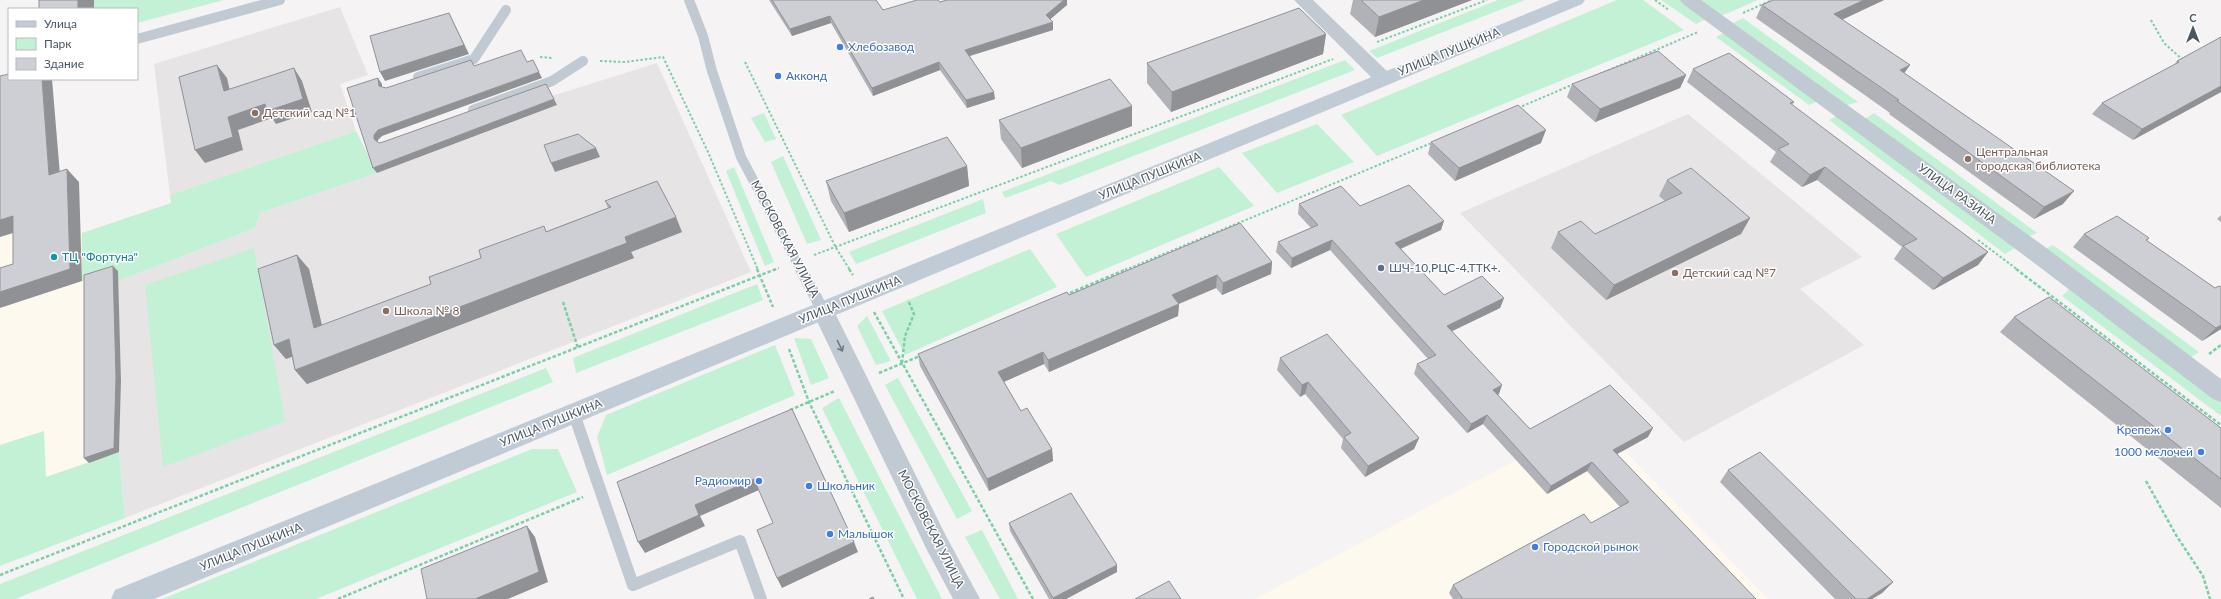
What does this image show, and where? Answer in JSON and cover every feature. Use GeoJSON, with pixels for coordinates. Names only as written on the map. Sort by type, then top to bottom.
{"type":"FeatureCollection","features":[{"type":"Feature","properties":{"kind":"main road","name":"УЛИЦА ПУШКИНА"},"geometry":{"type":"LineString","coordinates":[[124,599],[1576,0]]}},
{"type":"Feature","properties":{"kind":"street"},"geometry":{"type":"LineString","coordinates":[[1303,0],[1384,79]]}},
{"type":"Feature","properties":{"kind":"street","name":"УЛИЦА РАЗИНА"},"geometry":{"type":"LineString","coordinates":[[1690,0],[2033,250],[2221,392]]}},
{"type":"Feature","properties":{"kind":"street","name":"МОСКОВСКАЯ УЛИЦА"},"geometry":{"type":"LineString","coordinates":[[823,311],[857,382],[967,599]]}},
{"type":"Feature","properties":{"kind":"lane"},"geometry":{"type":"LineString","coordinates":[[138,39],[280,0]]}},
{"type":"Feature","properties":{"kind":"lane","name":"МОСКОВСКАЯ УЛИЦА"},"geometry":{"type":"LineString","coordinates":[[689,0],[703,36],[712,71],[741,157],[823,311]]}},
{"type":"Feature","properties":{"kind":"lane"},"geometry":{"type":"LineString","coordinates":[[409,80],[474,59],[506,10]]}},
{"type":"Feature","properties":{"kind":"lane"},"geometry":{"type":"LineString","coordinates":[[464,113],[552,81],[583,61]]}},
{"type":"Feature","properties":{"kind":"lane"},"geometry":{"type":"LineString","coordinates":[[574,414],[632,585],[740,541],[761,599]]}},
{"type":"Feature","properties":{"kind":"path"},"geometry":{"type":"LineString","coordinates":[[0,575],[761,277],[796,261],[836,248],[1487,0]]}},
{"type":"Feature","properties":{"kind":"path"},"geometry":{"type":"LineString","coordinates":[[1510,111],[1721,23],[1772,0]]}},
{"type":"Feature","properties":{"kind":"path"},"geometry":{"type":"LineString","coordinates":[[2151,20],[2164,43],[2186,63]]}},
{"type":"Feature","properties":{"kind":"path"},"geometry":{"type":"LineString","coordinates":[[663,57],[708,152],[761,277],[782,328],[809,402],[904,599]]}},
{"type":"Feature","properties":{"kind":"path"},"geometry":{"type":"LineString","coordinates":[[745,62],[836,248],[864,294],[1033,599]]}},
{"type":"Feature","properties":{"kind":"path"},"geometry":{"type":"LineString","coordinates":[[1063,296],[1438,140]]}},
{"type":"Feature","properties":{"kind":"path"},"geometry":{"type":"LineString","coordinates":[[902,364],[905,336],[914,314],[905,293]]}},
{"type":"Feature","properties":{"kind":"path"},"geometry":{"type":"LineString","coordinates":[[563,302],[578,348]]}},
{"type":"Feature","properties":{"kind":"path"},"geometry":{"type":"LineString","coordinates":[[788,411],[924,354]]}},
{"type":"Feature","properties":{"kind":"path"},"geometry":{"type":"LineString","coordinates":[[2146,481],[2176,535],[2203,576],[2210,599]]}},
{"type":"Feature","properties":{"kind":"path"},"geometry":{"type":"LineString","coordinates":[[338,599],[599,490]]}},
{"type":"Feature","properties":{"kind":"shaded area","name":"Детский сад №1"},"geometry":{"type":"Polygon","coordinates":[[[340,7],[368,75],[340,84],[356,131],[170,195],[154,64],[340,7]]]}},
{"type":"Feature","properties":{"kind":"shaded area","name":"Школа № 8"},"geometry":{"type":"Polygon","coordinates":[[[657,63],[751,272],[125,518],[119,452],[121,381],[118,281],[255,228],[260,213],[377,173],[557,105],[552,96],[657,63]]]}},
{"type":"Feature","properties":{"kind":"shaded area","name":"Детский сад №7"},"geometry":{"type":"Polygon","coordinates":[[[1688,114],[1862,257],[1800,289],[1864,345],[1684,442],[1460,213],[1688,114]]]}},
{"type":"Feature","properties":{"kind":"shaded area"},"geometry":{"type":"Polygon","coordinates":[[[78,177],[82,281],[118,271],[121,381],[119,452],[45,477],[44,431],[0,445],[0,201],[78,177]]]}},
{"type":"Feature","properties":{"kind":"shaded area","name":"Городской рынок"},"geometry":{"type":"Polygon","coordinates":[[[1624,450],[1768,599],[1255,599],[1516,460],[1547,494],[1624,450]]]}},
{"type":"Feature","properties":{"kind":"green space"},"geometry":{"type":"Polygon","coordinates":[[[94,0],[224,0],[138,23],[138,8],[94,8],[94,0]]]}},
{"type":"Feature","properties":{"kind":"green space"},"geometry":{"type":"Polygon","coordinates":[[[1498,0],[1525,0],[1377,58],[1369,51],[1498,0]]]}},
{"type":"Feature","properties":{"kind":"green space"},"geometry":{"type":"Polygon","coordinates":[[[1617,0],[1643,0],[1684,30],[1377,156],[1341,115],[1617,0]]]}},
{"type":"Feature","properties":{"kind":"green space"},"geometry":{"type":"Polygon","coordinates":[[[1661,0],[1680,0],[1706,19],[1696,24],[1661,0]]]}},
{"type":"Feature","properties":{"kind":"green space"},"geometry":{"type":"Polygon","coordinates":[[[1699,0],[1758,0],[1721,16],[1699,0]]]}},
{"type":"Feature","properties":{"kind":"green space"},"geometry":{"type":"Polygon","coordinates":[[[1743,18],[1858,102],[1847,105],[1733,23],[1743,18]]]}},
{"type":"Feature","properties":{"kind":"green space"},"geometry":{"type":"Polygon","coordinates":[[[1725,32],[1820,100],[1809,105],[1716,37],[1725,32]]]}},
{"type":"Feature","properties":{"kind":"green space"},"geometry":{"type":"Polygon","coordinates":[[[1345,60],[1355,70],[1059,185],[1051,181],[1005,198],[1002,192],[1345,60]]]}},
{"type":"Feature","properties":{"kind":"green space"},"geometry":{"type":"Polygon","coordinates":[[[764,113],[776,139],[765,142],[751,118],[764,113]]]}},
{"type":"Feature","properties":{"kind":"green space"},"geometry":{"type":"Polygon","coordinates":[[[1874,113],[2037,233],[2027,237],[1865,119],[1874,113]]]}},
{"type":"Feature","properties":{"kind":"green space"},"geometry":{"type":"Polygon","coordinates":[[[1838,115],[2015,248],[2005,254],[1829,120],[1838,115]]]}},
{"type":"Feature","properties":{"kind":"green space"},"geometry":{"type":"Polygon","coordinates":[[[1317,124],[1354,162],[1277,193],[1242,153],[1317,124]]]}},
{"type":"Feature","properties":{"kind":"green space"},"geometry":{"type":"Polygon","coordinates":[[[356,131],[377,173],[260,213],[255,228],[118,281],[117,271],[82,281],[82,233],[171,203],[170,195],[356,131]]]}},
{"type":"Feature","properties":{"kind":"green space"},"geometry":{"type":"Polygon","coordinates":[[[783,156],[821,240],[807,244],[771,162],[783,156]]]}},
{"type":"Feature","properties":{"kind":"green space"},"geometry":{"type":"Polygon","coordinates":[[[734,167],[774,262],[765,266],[726,171],[734,167]]]}},
{"type":"Feature","properties":{"kind":"green space"},"geometry":{"type":"Polygon","coordinates":[[[1219,167],[1254,206],[1086,277],[1056,234],[1219,167]]]}},
{"type":"Feature","properties":{"kind":"green space"},"geometry":{"type":"Polygon","coordinates":[[[983,199],[986,213],[856,264],[849,252],[983,199]]]}},
{"type":"Feature","properties":{"kind":"green space"},"geometry":{"type":"Polygon","coordinates":[[[2053,245],[2199,352],[2188,359],[2042,251],[2053,245]]]}},
{"type":"Feature","properties":{"kind":"green space"},"geometry":{"type":"Polygon","coordinates":[[[254,248],[285,421],[163,467],[145,285],[254,248]]]}},
{"type":"Feature","properties":{"kind":"green space"},"geometry":{"type":"Polygon","coordinates":[[[1030,249],[1057,287],[905,355],[882,311],[1030,249]]]}},
{"type":"Feature","properties":{"kind":"green space"},"geometry":{"type":"Polygon","coordinates":[[[757,284],[763,300],[576,373],[573,358],[757,284]]]}},
{"type":"Feature","properties":{"kind":"green space"},"geometry":{"type":"Polygon","coordinates":[[[2071,287],[2221,402],[2221,416],[2062,296],[2071,287]]]}},
{"type":"Feature","properties":{"kind":"green space"},"geometry":{"type":"Polygon","coordinates":[[[867,316],[891,361],[876,365],[857,326],[867,316]]]}},
{"type":"Feature","properties":{"kind":"green space"},"geometry":{"type":"Polygon","coordinates":[[[794,338],[811,339],[829,378],[811,385],[794,338]]]}},
{"type":"Feature","properties":{"kind":"green space"},"geometry":{"type":"Polygon","coordinates":[[[775,345],[795,395],[607,475],[597,437],[606,415],[775,345]]]}},
{"type":"Feature","properties":{"kind":"green space"},"geometry":{"type":"Polygon","coordinates":[[[546,368],[553,382],[15,599],[0,599],[0,584],[546,368]]]}},
{"type":"Feature","properties":{"kind":"green space"},"geometry":{"type":"Polygon","coordinates":[[[898,378],[972,511],[957,519],[885,385],[898,378]]]}},
{"type":"Feature","properties":{"kind":"green space"},"geometry":{"type":"Polygon","coordinates":[[[839,398],[942,599],[917,599],[822,408],[839,398]]]}},
{"type":"Feature","properties":{"kind":"green space"},"geometry":{"type":"Polygon","coordinates":[[[44,431],[46,477],[119,452],[125,518],[0,566],[0,445],[44,431]]]}},
{"type":"Feature","properties":{"kind":"green space"},"geometry":{"type":"Polygon","coordinates":[[[532,449],[558,449],[577,492],[316,599],[162,599],[532,449]]]}},
{"type":"Feature","properties":{"kind":"green space"},"geometry":{"type":"Polygon","coordinates":[[[982,530],[1018,599],[1000,599],[965,537],[982,530]]]}},
{"type":"Feature","properties":{"kind":"building"},"geometry":{"type":"Polygon","coordinates":[[[39,0],[78,0],[78,8],[39,8],[39,0]]]}},
{"type":"Feature","properties":{"kind":"building"},"geometry":{"type":"Polygon","coordinates":[[[772,0],[876,0],[883,10],[917,0],[938,0],[940,2],[947,0],[1064,0],[1046,15],[1053,22],[965,50],[994,92],[966,100],[939,62],[872,88],[830,16],[790,29],[772,0]]]}},
{"type":"Feature","properties":{"kind":"building"},"geometry":{"type":"Polygon","coordinates":[[[1361,0],[1424,0],[1379,17],[1361,0]]]}},
{"type":"Feature","properties":{"kind":"building"},"geometry":{"type":"Polygon","coordinates":[[[1773,0],[1864,0],[1834,14],[1910,65],[1900,70],[2074,191],[2044,207],[1897,101],[1899,100],[1762,5],[1773,0]]]}},
{"type":"Feature","properties":{"kind":"building"},"geometry":{"type":"Polygon","coordinates":[[[1299,8],[1326,34],[1172,92],[1147,63],[1299,8]]]}},
{"type":"Feature","properties":{"kind":"building"},"geometry":{"type":"Polygon","coordinates":[[[449,13],[464,45],[380,72],[370,36],[449,13]]]}},
{"type":"Feature","properties":{"kind":"building"},"geometry":{"type":"Polygon","coordinates":[[[2221,37],[2221,86],[2142,129],[2102,103],[2179,62],[2177,61],[2221,37]]]}},
{"type":"Feature","properties":{"kind":"building"},"geometry":{"type":"Polygon","coordinates":[[[521,50],[527,62],[533,60],[539,72],[378,130],[374,135],[374,139],[379,143],[383,142],[546,84],[554,99],[373,168],[347,88],[378,78],[379,86],[386,88],[471,60],[474,66],[521,50]]]}},
{"type":"Feature","properties":{"kind":"building"},"geometry":{"type":"Polygon","coordinates":[[[1658,51],[1686,75],[1600,109],[1572,84],[1658,51]]]}},
{"type":"Feature","properties":{"kind":"building"},"geometry":{"type":"Polygon","coordinates":[[[1729,53],[1794,102],[1790,103],[1988,252],[1943,278],[1903,246],[1917,239],[1825,167],[1810,175],[1778,149],[1789,144],[1693,69],[1729,53]]]}},
{"type":"Feature","properties":{"kind":"building"},"geometry":{"type":"Polygon","coordinates":[[[217,65],[224,91],[294,68],[303,99],[267,111],[265,104],[228,117],[233,137],[195,150],[179,77],[217,65]]]}},
{"type":"Feature","properties":{"kind":"building"},"geometry":{"type":"Polygon","coordinates":[[[8,74],[8,80],[42,80],[49,175],[67,169],[70,269],[0,292],[0,268],[13,264],[13,216],[0,220],[0,76],[8,74]]]}},
{"type":"Feature","properties":{"kind":"building"},"geometry":{"type":"Polygon","coordinates":[[[1110,79],[1132,106],[1021,148],[999,120],[1110,79]]]}},
{"type":"Feature","properties":{"kind":"building"},"geometry":{"type":"Polygon","coordinates":[[[1518,105],[1546,130],[1459,168],[1431,142],[1518,105]]]}},
{"type":"Feature","properties":{"kind":"building"},"geometry":{"type":"Polygon","coordinates":[[[578,134],[596,148],[551,163],[544,145],[578,134]]]}},
{"type":"Feature","properties":{"kind":"building"},"geometry":{"type":"Polygon","coordinates":[[[947,137],[967,166],[844,213],[826,181],[947,137]]]}},
{"type":"Feature","properties":{"kind":"building"},"geometry":{"type":"Polygon","coordinates":[[[1691,168],[1750,218],[1614,285],[1558,232],[1581,221],[1595,234],[1682,193],[1667,180],[1691,168]]]}},
{"type":"Feature","properties":{"kind":"building"},"geometry":{"type":"Polygon","coordinates":[[[657,181],[676,217],[625,237],[627,243],[295,370],[289,339],[274,345],[258,269],[297,255],[314,328],[431,284],[429,277],[481,258],[479,250],[544,226],[546,232],[611,207],[605,201],[657,181]]]}},
{"type":"Feature","properties":{"kind":"building"},"geometry":{"type":"Polygon","coordinates":[[[1409,185],[1444,221],[1395,243],[1444,295],[1482,276],[1504,298],[1447,326],[1502,385],[1493,390],[1530,429],[1610,385],[1653,428],[1613,450],[1756,599],[1463,599],[1453,585],[1584,514],[1591,523],[1629,502],[1592,462],[1551,486],[1487,415],[1471,424],[1417,364],[1436,355],[1332,240],[1292,258],[1278,242],[1318,225],[1299,204],[1341,186],[1360,206],[1409,185]]]}},
{"type":"Feature","properties":{"kind":"building"},"geometry":{"type":"Polygon","coordinates":[[[2117,216],[2149,238],[2146,240],[2215,288],[2219,286],[2221,287],[2221,325],[2216,328],[2084,234],[2117,216]]]}},
{"type":"Feature","properties":{"kind":"building"},"geometry":{"type":"Polygon","coordinates":[[[1240,223],[1272,262],[1223,283],[1217,275],[1172,295],[1179,304],[1048,360],[1043,352],[998,372],[1021,411],[1027,408],[1052,449],[987,479],[918,354],[1067,292],[1069,295],[1240,223]]]}},
{"type":"Feature","properties":{"kind":"building"},"geometry":{"type":"Polygon","coordinates":[[[113,266],[116,377],[114,448],[84,458],[84,275],[113,266]]]}},
{"type":"Feature","properties":{"kind":"building"},"geometry":{"type":"Polygon","coordinates":[[[2049,297],[2221,428],[2221,479],[2014,317],[2049,297]]]}},
{"type":"Feature","properties":{"kind":"building"},"geometry":{"type":"Polygon","coordinates":[[[1327,334],[1419,438],[1368,466],[1344,437],[1351,433],[1308,382],[1302,385],[1280,358],[1327,334]]]}},
{"type":"Feature","properties":{"kind":"building"},"geometry":{"type":"Polygon","coordinates":[[[792,409],[854,542],[777,578],[757,530],[773,523],[754,479],[695,505],[699,515],[638,542],[617,482],[792,409]]]}},
{"type":"Feature","properties":{"kind":"building"},"geometry":{"type":"Polygon","coordinates":[[[1760,452],[1893,582],[1867,599],[1856,599],[1728,470],[1760,452]]]}},
{"type":"Feature","properties":{"kind":"building"},"geometry":{"type":"Polygon","coordinates":[[[1071,493],[1117,565],[1053,598],[1009,523],[1071,493]]]}},
{"type":"Feature","properties":{"kind":"building"},"geometry":{"type":"Polygon","coordinates":[[[527,526],[539,572],[475,599],[427,599],[421,569],[527,526]]]}},
{"type":"Feature","properties":{"kind":"building"},"geometry":{"type":"Polygon","coordinates":[[[1169,581],[1181,599],[1135,599],[1169,581]]]}},
{"type":"Feature","properties":{"kind":"place","name":"Хлебозавод"},"geometry":{"type":"Point","coordinates":[840,47]}},
{"type":"Feature","properties":{"kind":"place","name":"Акконд"},"geometry":{"type":"Point","coordinates":[778,76]}},
{"type":"Feature","properties":{"kind":"place","name":"Детский сад №1"},"geometry":{"type":"Point","coordinates":[255,113]}},
{"type":"Feature","properties":{"kind":"place","name":"Центральная городская библиотека"},"geometry":{"type":"Point","coordinates":[1968,159]}},
{"type":"Feature","properties":{"kind":"place","name":"ТЦ \"Фортуна\""},"geometry":{"type":"Point","coordinates":[54,257]}},
{"type":"Feature","properties":{"kind":"place","name":"ШЧ-10,РЦС-4,ТТК+."},"geometry":{"type":"Point","coordinates":[1381,268]}},
{"type":"Feature","properties":{"kind":"place","name":"Детский сад №7"},"geometry":{"type":"Point","coordinates":[1675,273]}},
{"type":"Feature","properties":{"kind":"place","name":"Школа № 8"},"geometry":{"type":"Point","coordinates":[386,311]}},
{"type":"Feature","properties":{"kind":"place","name":"Крепеж"},"geometry":{"type":"Point","coordinates":[2168,430]}},
{"type":"Feature","properties":{"kind":"place","name":"1000 мелочей"},"geometry":{"type":"Point","coordinates":[2201,452]}},
{"type":"Feature","properties":{"kind":"place","name":"Радиомир"},"geometry":{"type":"Point","coordinates":[759,481]}},
{"type":"Feature","properties":{"kind":"place","name":"Школьник"},"geometry":{"type":"Point","coordinates":[809,486]}},
{"type":"Feature","properties":{"kind":"place","name":"Малышок"},"geometry":{"type":"Point","coordinates":[830,534]}},
{"type":"Feature","properties":{"kind":"place","name":"Городской рынок"},"geometry":{"type":"Point","coordinates":[1535,547]}}]}
